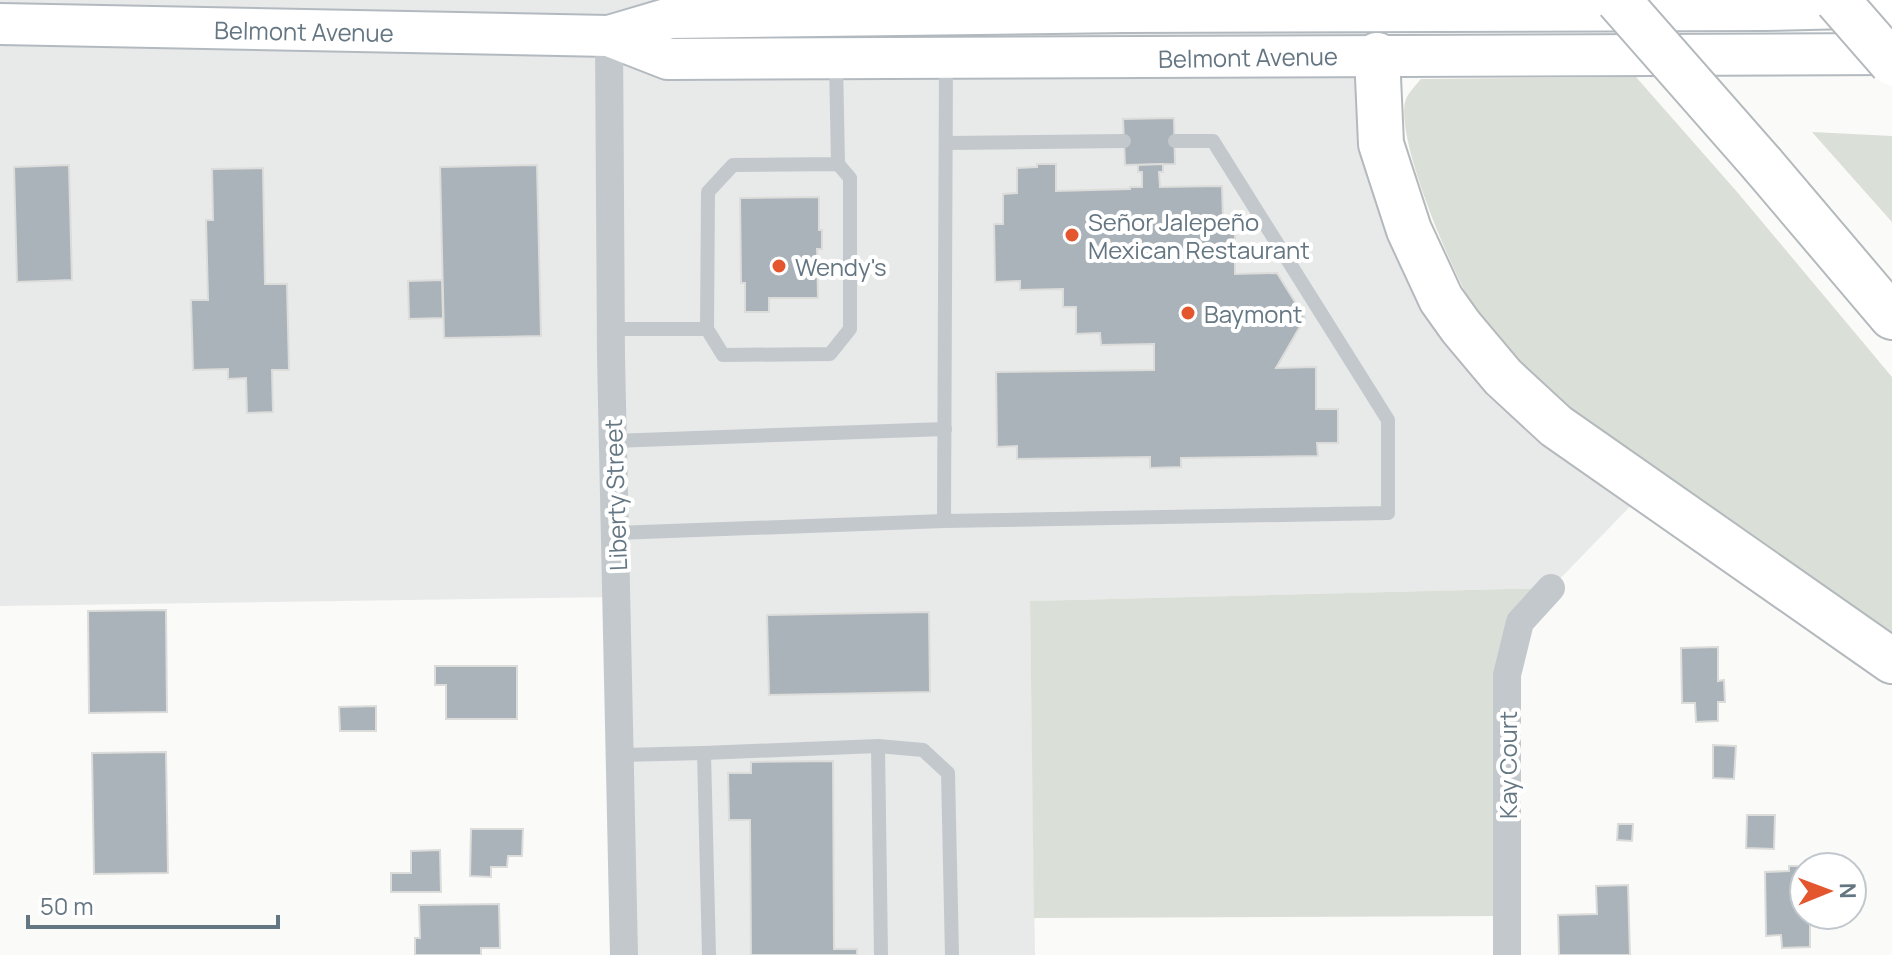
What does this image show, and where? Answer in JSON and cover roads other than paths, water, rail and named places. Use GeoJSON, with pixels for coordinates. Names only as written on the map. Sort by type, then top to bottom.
{"type":"FeatureCollection","features":[{"type":"Feature","properties":{"kind":"highway"},"geometry":{"type":"LineString","coordinates":[[1618,0],[1892,317]]}},
{"type":"Feature","properties":{"kind":"highway"},"geometry":{"type":"LineString","coordinates":[[1837,0],[1892,63]]}},
{"type":"Feature","properties":{"kind":"highway"},"geometry":{"type":"LineString","coordinates":[[1377,55],[1381,144],[1409,230],[1441,299],[1503,377],[1556,426],[1892,661]]}},
{"type":"Feature","properties":{"kind":"main road","name":"Belmont Avenue"},"geometry":{"type":"LineString","coordinates":[[0,24],[670,18],[1124,6],[1376,11],[1892,7]]}},
{"type":"Feature","properties":{"kind":"main road"},"geometry":{"type":"LineString","coordinates":[[1376,11],[1377,55]]}},
{"type":"Feature","properties":{"kind":"main road","name":"Belmont Avenue"},"geometry":{"type":"LineString","coordinates":[[610,18],[668,59],[1892,54]]}},
{"type":"Feature","properties":{"kind":"street","name":"Liberty Street"},"geometry":{"type":"LineString","coordinates":[[610,18],[611,329],[624,955]]}},
{"type":"Feature","properties":{"kind":"street","name":"Kay Court"},"geometry":{"type":"LineString","coordinates":[[1507,955],[1507,675],[1520,622],[1551,588]]}},
{"type":"Feature","properties":{"kind":"lane"},"geometry":{"type":"LineString","coordinates":[[944,521],[946,56]]}},
{"type":"Feature","properties":{"kind":"lane"},"geometry":{"type":"LineString","coordinates":[[836,57],[838,164],[850,178],[850,329],[830,354],[723,355],[707,329],[708,192],[733,165],[838,164]]}},
{"type":"Feature","properties":{"kind":"lane"},"geometry":{"type":"LineString","coordinates":[[946,143],[1124,141]]}},
{"type":"Feature","properties":{"kind":"lane"},"geometry":{"type":"LineString","coordinates":[[616,533],[944,521],[1388,513],[1388,420],[1213,141],[1175,141]]}},
{"type":"Feature","properties":{"kind":"lane"},"geometry":{"type":"LineString","coordinates":[[611,329],[707,329]]}},
{"type":"Feature","properties":{"kind":"lane"},"geometry":{"type":"LineString","coordinates":[[613,441],[945,429]]}},
{"type":"Feature","properties":{"kind":"lane"},"geometry":{"type":"LineString","coordinates":[[621,755],[878,746],[923,750],[948,773],[952,955]]}},
{"type":"Feature","properties":{"kind":"lane"},"geometry":{"type":"LineString","coordinates":[[878,746],[881,955]]}},
{"type":"Feature","properties":{"kind":"lane"},"geometry":{"type":"LineString","coordinates":[[704,753],[709,955]]}},
{"type":"Feature","properties":{"kind":"place","name":"Señor Jalepeño Mexican Restaurant"},"geometry":{"type":"Point","coordinates":[1072,235]}},
{"type":"Feature","properties":{"kind":"place","name":"Wendy's"},"geometry":{"type":"Point","coordinates":[779,266]}},
{"type":"Feature","properties":{"kind":"place","name":"Baymont"},"geometry":{"type":"Point","coordinates":[1188,313]}}]}
